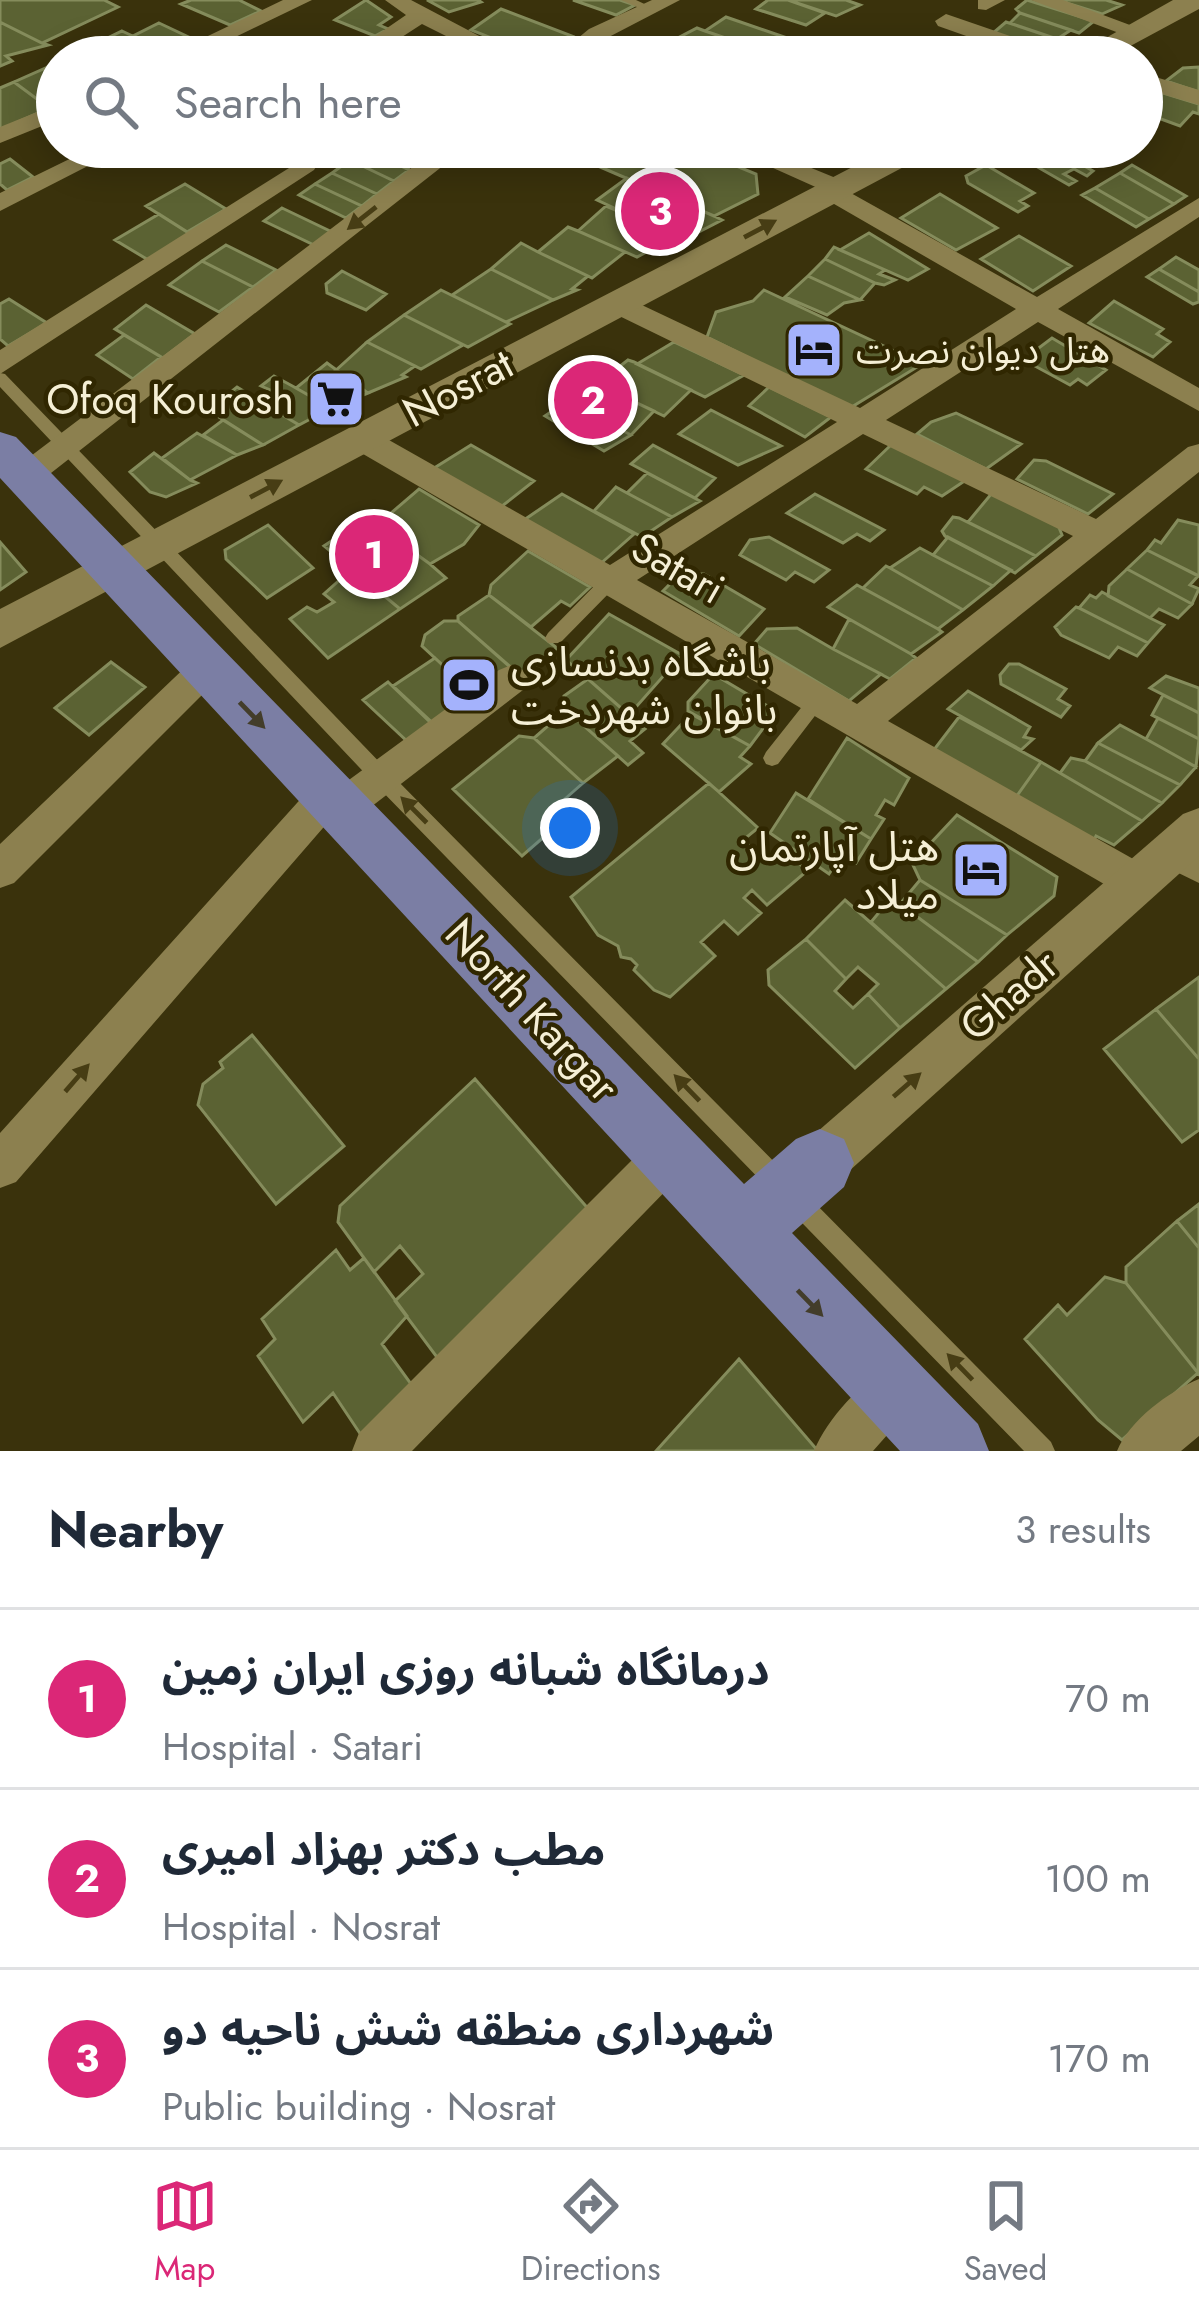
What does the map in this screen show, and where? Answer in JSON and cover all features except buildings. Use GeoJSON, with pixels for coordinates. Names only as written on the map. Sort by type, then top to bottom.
{"type":"FeatureCollection","features":[{"type":"Feature","properties":{"kind":"main road"},"geometry":{"type":"LineString","coordinates":[[1128,36],[1195,0]]}},
{"type":"Feature","properties":{"kind":"main road","name":"Nosrat"},"geometry":{"type":"LineString","coordinates":[[0,630],[876,168]]}},
{"type":"Feature","properties":{"kind":"main road","name":"North Kargar"},"geometry":{"type":"LineString","coordinates":[[11,466],[138,557],[207,668],[350,794],[670,1155],[783,1195],[894,1391],[951,1451]]}},
{"type":"Feature","properties":{"kind":"street"},"geometry":{"type":"LineString","coordinates":[[223,36],[301,0]]}},
{"type":"Feature","properties":{"kind":"street"},"geometry":{"type":"LineString","coordinates":[[396,0],[464,36]]}},
{"type":"Feature","properties":{"kind":"street"},"geometry":{"type":"LineString","coordinates":[[1042,0],[1136,32]]}},
{"type":"Feature","properties":{"kind":"street"},"geometry":{"type":"LineString","coordinates":[[594,36],[659,4]]}},
{"type":"Feature","properties":{"kind":"street"},"geometry":{"type":"LineString","coordinates":[[388,36],[421,15]]}},
{"type":"Feature","properties":{"kind":"street"},"geometry":{"type":"LineString","coordinates":[[946,20],[990,36]]}},
{"type":"Feature","properties":{"kind":"street"},"geometry":{"type":"LineString","coordinates":[[1163,87],[1199,98]]}},
{"type":"Feature","properties":{"kind":"street"},"geometry":{"type":"LineString","coordinates":[[0,136],[36,120]]}},
{"type":"Feature","properties":{"kind":"street"},"geometry":{"type":"LineString","coordinates":[[0,203],[71,168]]}},
{"type":"Feature","properties":{"kind":"street"},"geometry":{"type":"LineString","coordinates":[[0,364],[300,168]]}},
{"type":"Feature","properties":{"kind":"street"},"geometry":{"type":"LineString","coordinates":[[11,466],[65,447],[428,168]]}},
{"type":"Feature","properties":{"kind":"street"},"geometry":{"type":"LineString","coordinates":[[785,168],[835,190],[1199,401]]}},
{"type":"Feature","properties":{"kind":"street"},"geometry":{"type":"LineString","coordinates":[[610,581],[1199,206]]}},
{"type":"Feature","properties":{"kind":"street"},"geometry":{"type":"LineString","coordinates":[[617,304],[1098,534]]}},
{"type":"Feature","properties":{"kind":"street","name":"Satari"},"geometry":{"type":"LineString","coordinates":[[362,439],[859,723],[1177,857]]}},
{"type":"Feature","properties":{"kind":"street"},"geometry":{"type":"LineString","coordinates":[[859,723],[1199,455]]}},
{"type":"Feature","properties":{"kind":"street"},"geometry":{"type":"LineString","coordinates":[[0,870],[207,668]]}},
{"type":"Feature","properties":{"kind":"street"},"geometry":{"type":"LineString","coordinates":[[0,1166],[350,794],[511,680]]}},
{"type":"Feature","properties":{"kind":"street","name":"Ghadr"},"geometry":{"type":"LineString","coordinates":[[783,1195],[1177,857]]}},
{"type":"Feature","properties":{"kind":"street"},"geometry":{"type":"LineString","coordinates":[[377,1451],[670,1155]]}},
{"type":"Feature","properties":{"kind":"street"},"geometry":{"type":"LineString","coordinates":[[838,1451],[894,1391]]}},
{"type":"Feature","properties":{"kind":"street"},"geometry":{"type":"LineString","coordinates":[[1142,1451],[1199,1404]]}},
{"type":"Feature","properties":{"kind":"lane"},"geometry":{"type":"LineString","coordinates":[[626,0],[659,4]]}},
{"type":"Feature","properties":{"kind":"lane"},"geometry":{"type":"LineString","coordinates":[[0,377],[65,447],[138,557],[350,794],[783,1195],[1042,1451]]}},
{"type":"Feature","properties":{"kind":"lane"},"geometry":{"type":"LineString","coordinates":[[554,638],[610,581]]}},
{"type":"Feature","properties":{"kind":"lane"},"geometry":{"type":"LineString","coordinates":[[772,758],[818,699]]}},
{"type":"Feature","properties":{"kind":"place","name":"شهرداری منطقه شش ناحیه دو"},"geometry":{"type":"Point","coordinates":[660,211]}},
{"type":"Feature","properties":{"kind":"place","name":"هتل دیوان نصرت"},"geometry":{"type":"Point","coordinates":[814,350]}},
{"type":"Feature","properties":{"kind":"place","name":"Ofoq Kourosh"},"geometry":{"type":"Point","coordinates":[336,399]}},
{"type":"Feature","properties":{"kind":"place","name":"مطب دکتر بهزاد امیری"},"geometry":{"type":"Point","coordinates":[593,400]}},
{"type":"Feature","properties":{"kind":"place","name":"درمانگاه شبانه روزی ایران زمین"},"geometry":{"type":"Point","coordinates":[374,554]}},
{"type":"Feature","properties":{"kind":"place","name":"باشگاه بدنسازی بانوان شهردخت"},"geometry":{"type":"Point","coordinates":[469,685]}},
{"type":"Feature","properties":{"kind":"place","name":"هتل آپارتمان میلاد"},"geometry":{"type":"Point","coordinates":[981,870]}}]}
